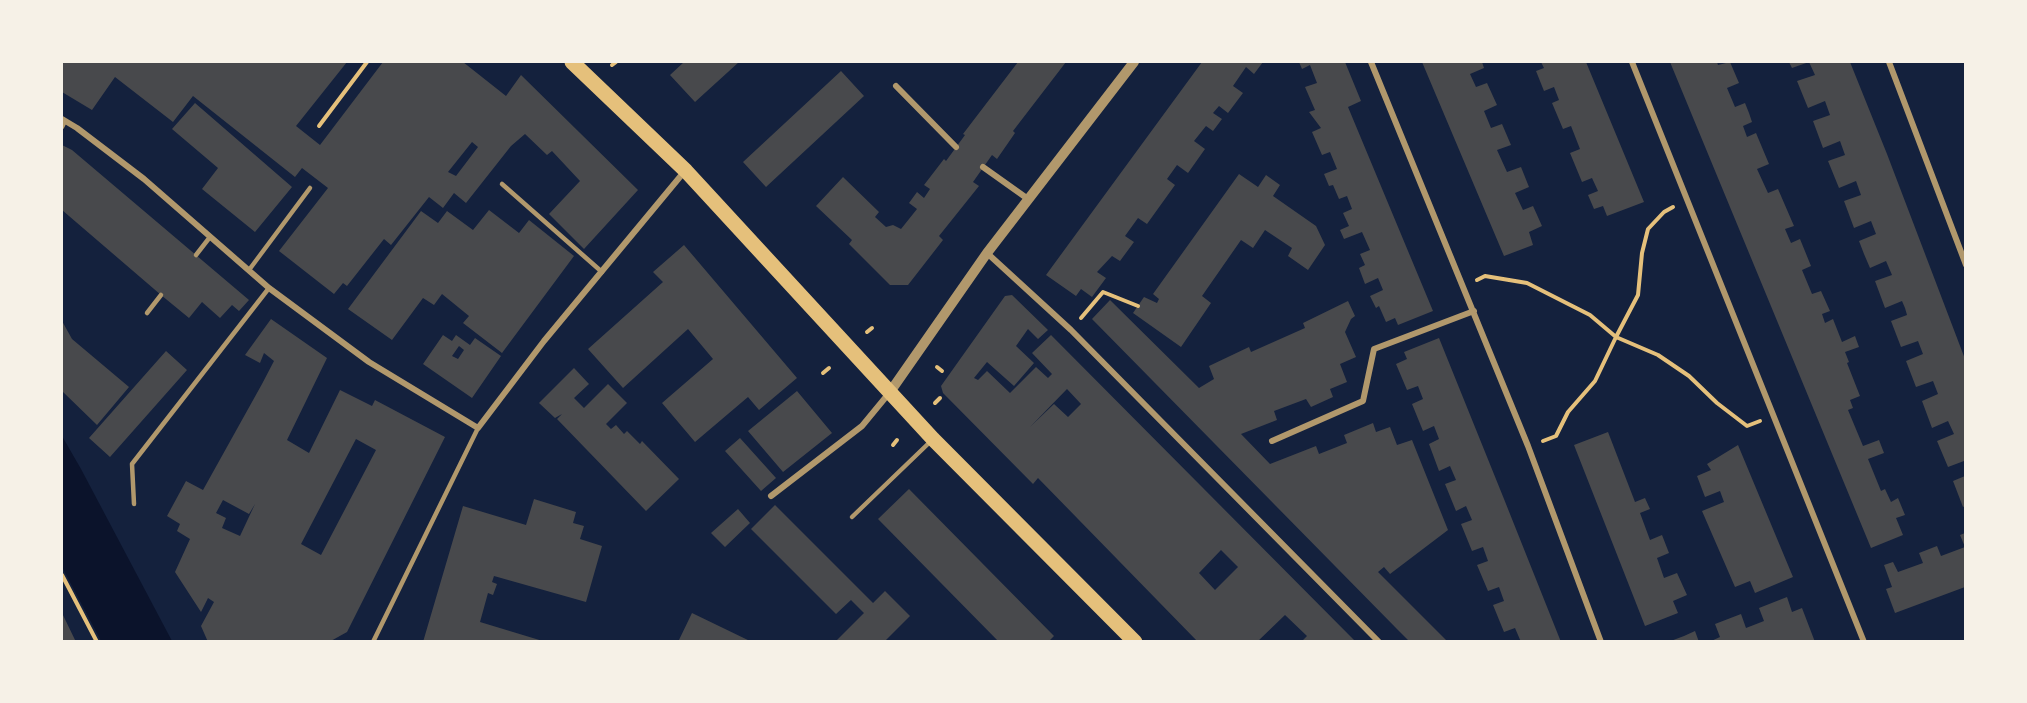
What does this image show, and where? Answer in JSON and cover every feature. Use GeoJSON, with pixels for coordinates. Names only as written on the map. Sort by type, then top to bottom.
{"type":"FeatureCollection","features":[{"type":"Feature","properties":{"kind":"main road"},"geometry":{"type":"LineString","coordinates":[[572,62],[686,171],[933,440],[1135,642]]}},
{"type":"Feature","properties":{"kind":"street"},"geometry":{"type":"LineString","coordinates":[[771,496],[862,426],[890,392],[987,253],[1134,62]]}},
{"type":"Feature","properties":{"kind":"street"},"geometry":{"type":"LineString","coordinates":[[1371,62],[1528,446],[1601,642]]}},
{"type":"Feature","properties":{"kind":"street"},"geometry":{"type":"LineString","coordinates":[[1632,62],[1864,642]]}},
{"type":"Feature","properties":{"kind":"street"},"geometry":{"type":"LineString","coordinates":[[1889,62],[1965,265]]}},
{"type":"Feature","properties":{"kind":"street"},"geometry":{"type":"LineString","coordinates":[[896,86],[956,147]]}},
{"type":"Feature","properties":{"kind":"street"},"geometry":{"type":"LineString","coordinates":[[63,123],[144,179],[269,288],[369,362],[478,428],[544,340],[686,171]]}},
{"type":"Feature","properties":{"kind":"street"},"geometry":{"type":"LineString","coordinates":[[983,167],[1028,199]]}},
{"type":"Feature","properties":{"kind":"street"},"geometry":{"type":"LineString","coordinates":[[987,253],[1071,330],[1379,642]]}},
{"type":"Feature","properties":{"kind":"street"},"geometry":{"type":"LineString","coordinates":[[1272,441],[1362,401],[1374,349],[1474,311]]}},
{"type":"Feature","properties":{"kind":"lane"},"geometry":{"type":"LineString","coordinates":[[502,184],[602,272]]}},
{"type":"Feature","properties":{"kind":"lane"},"geometry":{"type":"LineString","coordinates":[[249,270],[310,188]]}},
{"type":"Feature","properties":{"kind":"lane"},"geometry":{"type":"LineString","coordinates":[[196,255],[210,237]]}},
{"type":"Feature","properties":{"kind":"lane"},"geometry":{"type":"LineString","coordinates":[[134,504],[132,464],[269,288]]}},
{"type":"Feature","properties":{"kind":"lane"},"geometry":{"type":"LineString","coordinates":[[147,313],[161,295]]}},
{"type":"Feature","properties":{"kind":"lane"},"geometry":{"type":"LineString","coordinates":[[373,642],[478,428]]}},
{"type":"Feature","properties":{"kind":"lane"},"geometry":{"type":"LineString","coordinates":[[852,517],[933,440]]}},
{"type":"Feature","properties":{"kind":"path"},"geometry":{"type":"LineString","coordinates":[[319,126],[367,62]]}},
{"type":"Feature","properties":{"kind":"path"},"geometry":{"type":"LineString","coordinates":[[1528,446],[1556,436],[1568,412],[1595,381],[1638,295],[1642,253],[1648,229],[1664,212],[1687,200]]}},
{"type":"Feature","properties":{"kind":"path"},"geometry":{"type":"LineString","coordinates":[[1463,285],[1485,276],[1527,283],[1590,315],[1616,337],[1658,355],[1689,375],[1717,403],[1747,426],[1773,416]]}},
{"type":"Feature","properties":{"kind":"path"},"geometry":{"type":"LineString","coordinates":[[1071,330],[1103,292],[1138,306]]}},
{"type":"Feature","properties":{"kind":"path"},"geometry":{"type":"LineString","coordinates":[[867,332],[872,328]]}},
{"type":"Feature","properties":{"kind":"path"},"geometry":{"type":"LineString","coordinates":[[937,367],[942,371]]}},
{"type":"Feature","properties":{"kind":"path"},"geometry":{"type":"LineString","coordinates":[[824,374],[829,368]]}},
{"type":"Feature","properties":{"kind":"path"},"geometry":{"type":"LineString","coordinates":[[935,403],[940,398]]}},
{"type":"Feature","properties":{"kind":"path"},"geometry":{"type":"LineString","coordinates":[[893,445],[897,440]]}},
{"type":"Feature","properties":{"kind":"path"},"geometry":{"type":"LineString","coordinates":[[62,575],[97,642]]}},
{"type":"Feature","properties":{"kind":"water"},"geometry":{"type":"Polygon","coordinates":[[[62,436],[172,641],[101,641],[62,567],[62,436]]]}},
{"type":"Feature","properties":{"kind":"building"},"geometry":{"type":"Polygon","coordinates":[[[62,62],[347,62],[296,126],[320,145],[383,62],[463,62],[506,96],[521,75],[638,190],[584,249],[549,214],[580,181],[552,151],[547,155],[525,134],[511,146],[466,203],[454,193],[443,208],[429,197],[391,245],[384,239],[347,286],[343,283],[334,294],[279,251],[328,188],[302,168],[295,177],[193,96],[173,122],[115,77],[92,110],[62,92],[62,62]],[[472,142],[448,172],[456,176],[478,147],[472,142]]]}},
{"type":"Feature","properties":{"kind":"building"},"geometry":{"type":"Polygon","coordinates":[[[684,62],[739,62],[695,102],[670,75],[684,62]]]}},
{"type":"Feature","properties":{"kind":"building"},"geometry":{"type":"Polygon","coordinates":[[[1018,62],[1066,62],[1013,131],[1015,133],[997,159],[992,155],[973,182],[979,186],[939,236],[943,240],[908,285],[890,285],[849,244],[852,240],[816,206],[843,177],[879,212],[875,217],[886,227],[893,225],[901,229],[917,209],[909,203],[917,192],[924,198],[930,189],[924,185],[944,159],[946,161],[965,135],[963,134],[1018,62]]]}},
{"type":"Feature","properties":{"kind":"building"},"geometry":{"type":"Polygon","coordinates":[[[1202,62],[1263,62],[1254,74],[1246,67],[1233,86],[1243,93],[1228,113],[1219,106],[1213,113],[1222,119],[1213,131],[1206,126],[1194,141],[1205,149],[1188,173],[1177,165],[1167,179],[1175,185],[1147,224],[1138,218],[1125,236],[1134,242],[1120,261],[1112,256],[1097,272],[1106,278],[1092,297],[1081,289],[1076,296],[1046,275],[1202,62]]]}},
{"type":"Feature","properties":{"kind":"building"},"geometry":{"type":"Polygon","coordinates":[[[1299,62],[1345,62],[1361,101],[1348,107],[1433,311],[1398,325],[1395,318],[1386,322],[1379,306],[1376,308],[1370,296],[1383,290],[1378,278],[1365,284],[1359,268],[1365,265],[1360,254],[1370,250],[1362,232],[1344,239],[1340,230],[1349,226],[1343,213],[1352,209],[1347,196],[1339,199],[1333,185],[1329,186],[1324,174],[1337,169],[1330,152],[1322,155],[1312,132],[1321,128],[1309,112],[1315,110],[1305,87],[1317,83],[1310,65],[1302,69],[1299,62]]]}},
{"type":"Feature","properties":{"kind":"building"},"geometry":{"type":"Polygon","coordinates":[[[1422,62],[1482,62],[1484,68],[1470,74],[1476,87],[1487,83],[1497,105],[1484,111],[1491,128],[1502,124],[1511,145],[1497,150],[1507,172],[1521,167],[1529,187],[1515,193],[1523,210],[1533,206],[1542,226],[1529,232],[1533,245],[1504,256],[1422,62]]]}},
{"type":"Feature","properties":{"kind":"building"},"geometry":{"type":"Polygon","coordinates":[[[1541,62],[1586,62],[1644,202],[1607,216],[1603,206],[1594,209],[1588,195],[1598,191],[1592,178],[1582,182],[1570,153],[1580,149],[1571,126],[1563,129],[1552,103],[1559,100],[1554,87],[1544,91],[1536,71],[1544,68],[1541,62]]]}},
{"type":"Feature","properties":{"kind":"building"},"geometry":{"type":"Polygon","coordinates":[[[1670,62],[1717,62],[1718,65],[1730,62],[1739,83],[1727,88],[1735,107],[1745,103],[1752,122],[1743,126],[1747,137],[1756,133],[1769,164],[1757,169],[1768,193],[1778,189],[1794,226],[1785,229],[1791,243],[1800,239],[1811,266],[1802,270],[1812,294],[1821,291],[1830,311],[1822,314],[1825,323],[1833,319],[1842,342],[1855,336],[1859,347],[1845,352],[1860,396],[1850,400],[1853,408],[1848,410],[1863,446],[1879,440],[1884,453],[1868,459],[1881,491],[1885,489],[1891,502],[1898,498],[1905,515],[1896,518],[1903,535],[1871,548],[1670,62]]]}},
{"type":"Feature","properties":{"kind":"building"},"geometry":{"type":"Polygon","coordinates":[[[1789,62],[1809,62],[1792,68],[1789,62]]]}},
{"type":"Feature","properties":{"kind":"building"},"geometry":{"type":"Polygon","coordinates":[[[1809,62],[1850,62],[1887,154],[1965,359],[1965,465],[1964,461],[1948,467],[1937,441],[1954,434],[1948,421],[1932,428],[1922,401],[1938,394],[1933,381],[1916,387],[1906,361],[1923,354],[1918,341],[1901,347],[1891,321],[1907,315],[1902,301],[1885,308],[1875,281],[1892,275],[1886,261],[1870,268],[1864,254],[1859,241],[1876,234],[1871,221],[1854,228],[1844,201],[1861,195],[1856,181],[1839,188],[1828,161],[1845,155],[1840,141],[1823,148],[1813,121],[1830,115],[1825,101],[1808,108],[1797,81],[1815,75],[1809,62]]]}},
{"type":"Feature","properties":{"kind":"building"},"geometry":{"type":"Polygon","coordinates":[[[841,71],[864,96],[766,187],[743,162],[841,71]]]}},
{"type":"Feature","properties":{"kind":"building"},"geometry":{"type":"Polygon","coordinates":[[[195,103],[292,187],[255,232],[202,189],[218,168],[172,129],[195,103]]]}},
{"type":"Feature","properties":{"kind":"building"},"geometry":{"type":"Polygon","coordinates":[[[62,145],[72,150],[249,300],[239,311],[232,305],[220,318],[202,302],[189,318],[161,295],[62,210],[62,145]]]}},
{"type":"Feature","properties":{"kind":"building"},"geometry":{"type":"Polygon","coordinates":[[[1239,174],[1258,187],[1266,175],[1280,185],[1273,196],[1316,226],[1325,245],[1308,270],[1288,256],[1292,248],[1265,230],[1253,248],[1241,240],[1202,296],[1211,303],[1181,347],[1133,313],[1144,297],[1157,303],[1159,299],[1153,294],[1239,174]]]}},
{"type":"Feature","properties":{"kind":"building"},"geometry":{"type":"Polygon","coordinates":[[[489,210],[519,233],[529,220],[574,256],[502,353],[463,323],[469,316],[442,294],[434,305],[423,298],[392,340],[348,309],[421,211],[438,223],[447,211],[473,230],[489,210]]]}},
{"type":"Feature","properties":{"kind":"building"},"geometry":{"type":"Polygon","coordinates":[[[684,245],[797,378],[759,410],[748,397],[695,442],[662,403],[713,359],[688,329],[623,388],[588,349],[663,282],[653,272],[684,245]]]}},
{"type":"Feature","properties":{"kind":"building"},"geometry":{"type":"Polygon","coordinates":[[[1012,295],[1048,330],[1038,339],[1028,329],[1016,346],[1034,363],[1014,386],[987,362],[974,378],[978,380],[987,371],[1010,393],[1036,367],[1048,378],[1052,374],[1032,353],[1051,335],[1356,642],[1301,642],[1307,636],[1285,615],[1257,642],[1198,642],[1038,478],[1033,484],[943,393],[941,386],[1005,296],[1012,295]],[[1067,389],[1030,427],[1054,404],[1068,417],[1081,404],[1067,389]],[[1221,550],[1199,573],[1215,590],[1238,567],[1221,550]]]}},
{"type":"Feature","properties":{"kind":"building"},"geometry":{"type":"Polygon","coordinates":[[[1110,300],[1199,388],[1214,379],[1209,366],[1249,347],[1251,352],[1305,328],[1303,323],[1348,301],[1355,316],[1351,319],[1345,332],[1356,357],[1340,364],[1347,382],[1330,389],[1333,397],[1311,407],[1306,399],[1274,411],[1277,420],[1241,434],[1270,464],[1316,446],[1319,454],[1347,443],[1344,435],[1373,423],[1376,432],[1390,427],[1397,445],[1412,440],[1448,530],[1390,574],[1384,567],[1378,572],[1448,642],[1410,642],[1395,627],[1092,319],[1110,300]]]}},
{"type":"Feature","properties":{"kind":"building"},"geometry":{"type":"Polygon","coordinates":[[[271,319],[327,358],[287,440],[309,453],[340,390],[372,406],[375,400],[445,437],[347,632],[329,642],[208,642],[201,626],[214,602],[208,598],[201,612],[175,572],[190,539],[177,531],[180,524],[167,516],[186,481],[203,490],[274,361],[264,353],[260,363],[245,355],[271,319]],[[356,439],[301,544],[321,555],[376,450],[356,439]],[[223,500],[216,513],[226,518],[222,528],[240,536],[255,504],[249,514],[223,500]]]}},
{"type":"Feature","properties":{"kind":"building"},"geometry":{"type":"Polygon","coordinates":[[[62,321],[72,339],[129,387],[97,425],[62,391],[62,321]]]}},
{"type":"Feature","properties":{"kind":"building"},"geometry":{"type":"Polygon","coordinates":[[[443,335],[452,341],[456,335],[470,345],[475,338],[501,356],[472,398],[423,364],[443,335]],[[459,346],[452,356],[458,359],[464,350],[459,346]]]}},
{"type":"Feature","properties":{"kind":"building"},"geometry":{"type":"Polygon","coordinates":[[[1439,338],[1561,642],[1521,642],[1515,628],[1504,632],[1493,605],[1504,601],[1499,587],[1488,591],[1477,565],[1488,561],[1483,547],[1472,551],[1461,524],[1472,520],[1466,506],[1456,511],[1445,484],[1456,480],[1450,466],[1439,471],[1429,444],[1439,439],[1434,426],[1423,431],[1412,404],[1423,399],[1418,386],[1407,390],[1396,364],[1407,359],[1404,352],[1439,338]]]}},
{"type":"Feature","properties":{"kind":"building"},"geometry":{"type":"Polygon","coordinates":[[[166,351],[187,370],[110,457],[89,438],[166,351]]]}},
{"type":"Feature","properties":{"kind":"building"},"geometry":{"type":"Polygon","coordinates":[[[574,368],[589,384],[574,398],[584,408],[608,384],[627,403],[606,424],[611,429],[616,425],[624,434],[627,431],[640,444],[642,441],[679,479],[646,511],[557,419],[562,414],[555,418],[539,403],[574,368]]]}},
{"type":"Feature","properties":{"kind":"building"},"geometry":{"type":"Polygon","coordinates":[[[797,391],[832,433],[783,472],[748,431],[797,391]]]}},
{"type":"Feature","properties":{"kind":"building"},"geometry":{"type":"Polygon","coordinates":[[[1608,432],[1635,502],[1645,498],[1650,509],[1640,513],[1650,540],[1662,535],[1669,553],[1657,558],[1664,578],[1677,573],[1687,595],[1673,601],[1678,613],[1645,626],[1574,445],[1608,432]]]}},
{"type":"Feature","properties":{"kind":"building"},"geometry":{"type":"Polygon","coordinates":[[[740,438],[776,478],[761,491],[725,451],[740,438]]]}},
{"type":"Feature","properties":{"kind":"building"},"geometry":{"type":"Polygon","coordinates":[[[1738,445],[1793,577],[1755,593],[1750,581],[1735,587],[1702,511],[1724,502],[1720,491],[1705,497],[1697,476],[1711,470],[1707,464],[1738,445]]]}},
{"type":"Feature","properties":{"kind":"building"},"geometry":{"type":"Polygon","coordinates":[[[1965,476],[1965,506],[1963,507],[1953,481],[1965,476]]]}},
{"type":"Feature","properties":{"kind":"building"},"geometry":{"type":"Polygon","coordinates":[[[909,489],[1054,636],[1048,642],[999,642],[878,519],[909,489]]]}},
{"type":"Feature","properties":{"kind":"building"},"geometry":{"type":"Polygon","coordinates":[[[534,499],[576,512],[573,523],[584,526],[580,539],[602,546],[586,602],[494,576],[492,582],[497,584],[493,595],[488,593],[480,622],[546,642],[423,642],[463,506],[526,525],[534,499]]]}},
{"type":"Feature","properties":{"kind":"building"},"geometry":{"type":"Polygon","coordinates":[[[775,505],[873,603],[885,591],[910,616],[884,642],[835,642],[864,613],[851,600],[836,614],[751,529],[775,505]]]}},
{"type":"Feature","properties":{"kind":"building"},"geometry":{"type":"Polygon","coordinates":[[[738,509],[750,523],[725,547],[711,533],[738,509]]]}},
{"type":"Feature","properties":{"kind":"building"},"geometry":{"type":"Polygon","coordinates":[[[1965,533],[1965,547],[1960,535],[1965,533]]]}},
{"type":"Feature","properties":{"kind":"building"},"geometry":{"type":"Polygon","coordinates":[[[1937,546],[1941,556],[1965,547],[1965,587],[1895,613],[1886,589],[1892,587],[1884,565],[1893,562],[1898,572],[1923,563],[1919,553],[1937,546]]]}},
{"type":"Feature","properties":{"kind":"building"},"geometry":{"type":"Polygon","coordinates":[[[1787,597],[1792,612],[1802,608],[1815,642],[1709,642],[1720,637],[1715,624],[1741,614],[1746,628],[1764,621],[1759,608],[1787,597]]]}},
{"type":"Feature","properties":{"kind":"building"},"geometry":{"type":"Polygon","coordinates":[[[62,613],[76,642],[62,642],[62,613]]]}},
{"type":"Feature","properties":{"kind":"building"},"geometry":{"type":"Polygon","coordinates":[[[692,613],[752,642],[678,642],[692,613]]]}},
{"type":"Feature","properties":{"kind":"building"},"geometry":{"type":"Polygon","coordinates":[[[1695,631],[1699,642],[1668,642],[1684,636],[1695,631]]]}}]}
